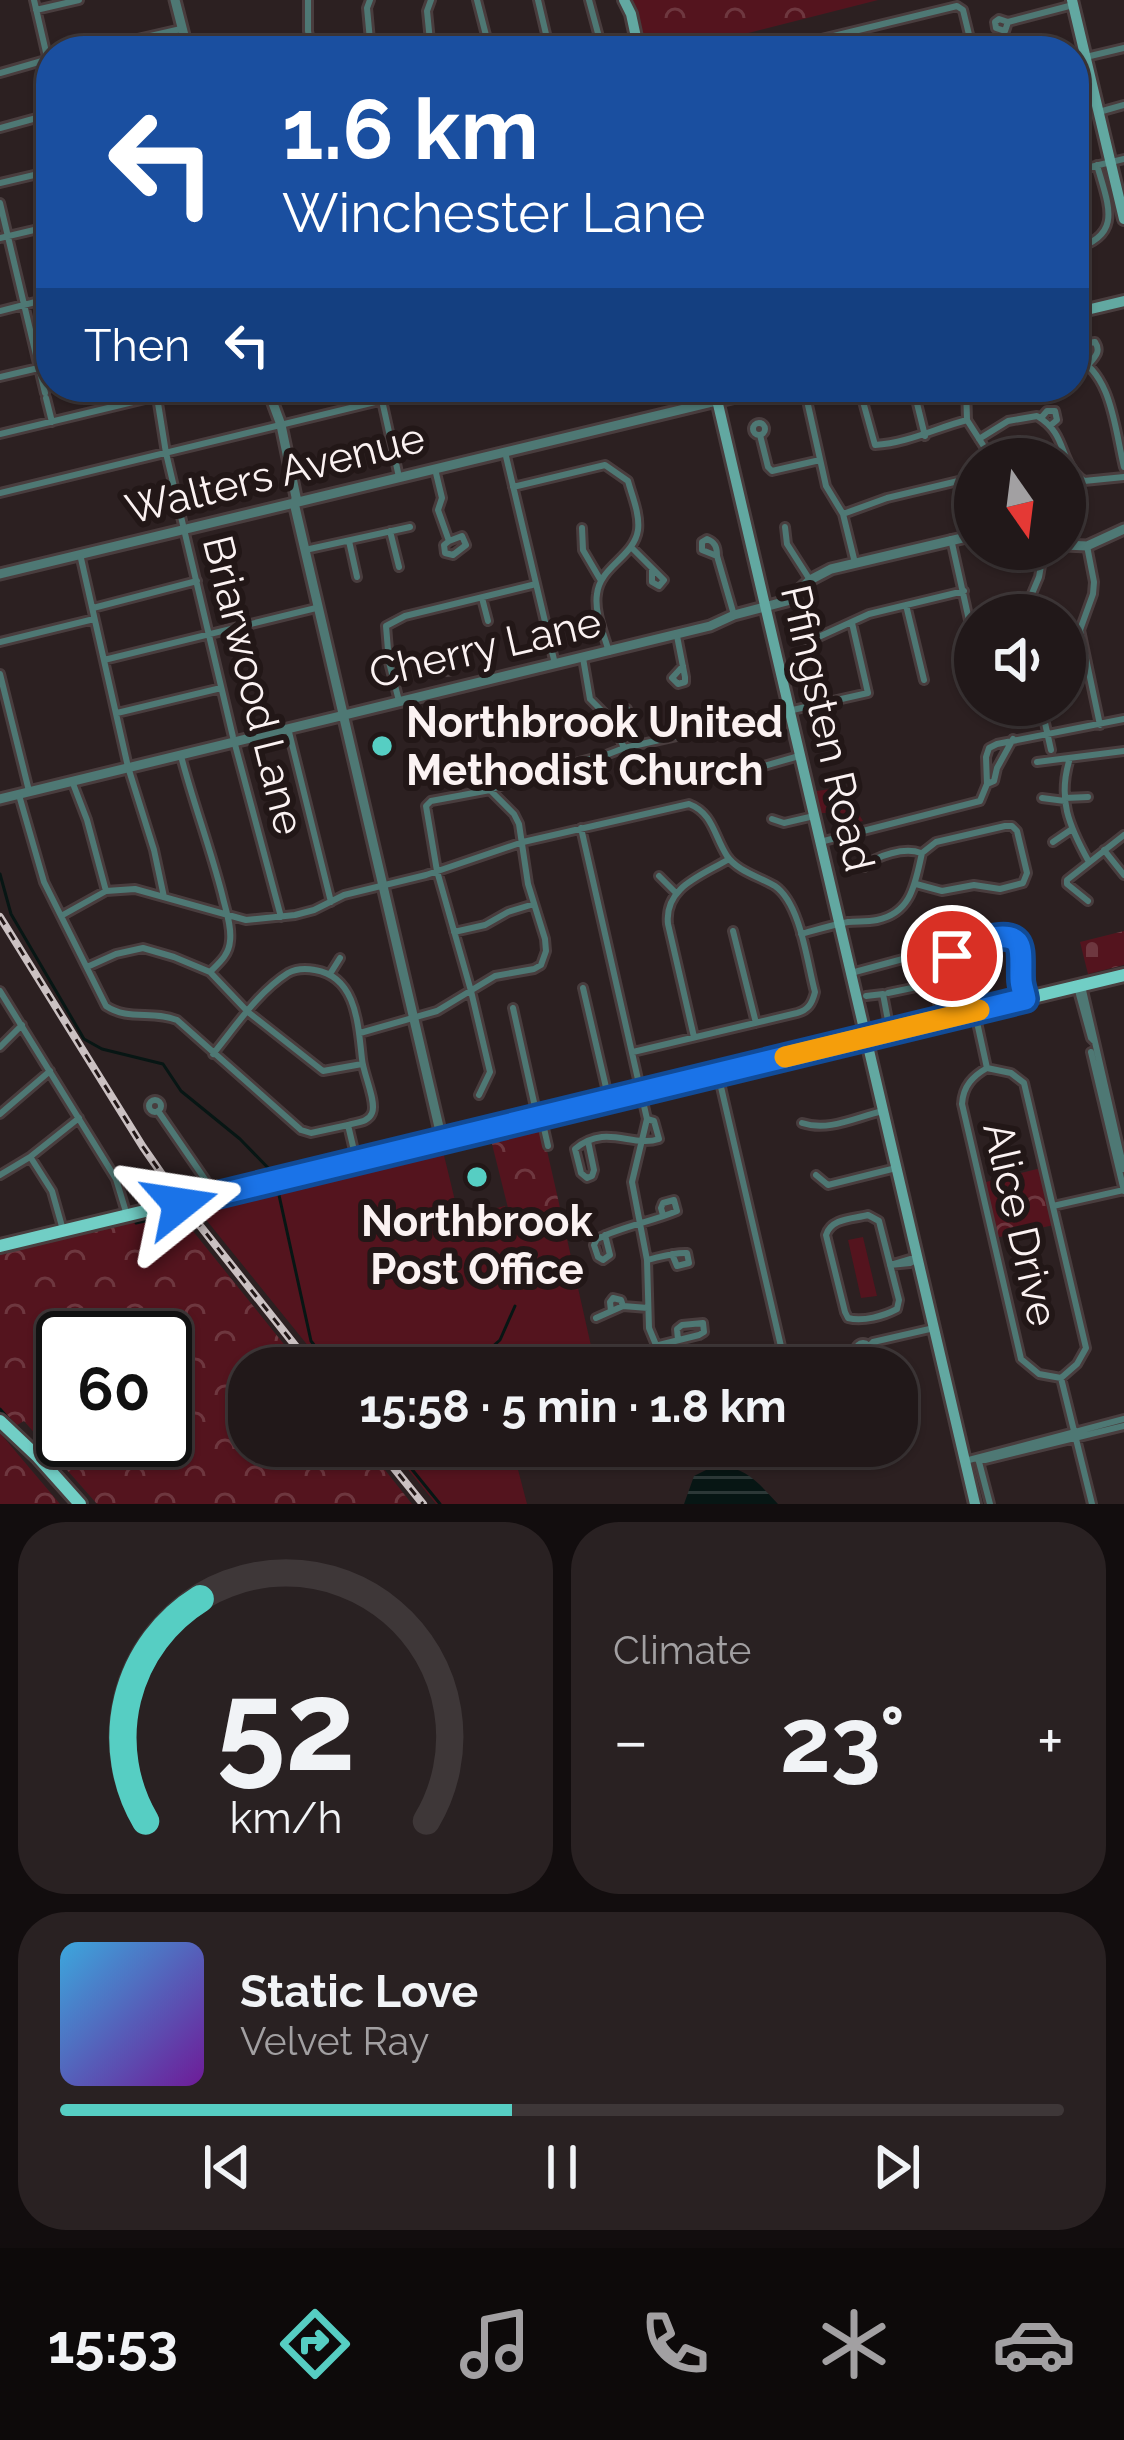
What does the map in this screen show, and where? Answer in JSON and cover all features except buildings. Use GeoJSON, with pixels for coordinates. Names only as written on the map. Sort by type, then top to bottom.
{"type":"FeatureCollection","features":[{"type":"Feature","properties":{"kind":"main road"},"geometry":{"type":"LineString","coordinates":[[1073,2],[1081,36]]}},
{"type":"Feature","properties":{"kind":"main road"},"geometry":{"type":"LineString","coordinates":[[625,4],[634,36]]}},
{"type":"Feature","properties":{"kind":"main road"},"geometry":{"type":"LineString","coordinates":[[1089,69],[1117,161],[1124,219]]}},
{"type":"Feature","properties":{"kind":"main road"},"geometry":{"type":"LineString","coordinates":[[1089,309],[1124,301]]}},
{"type":"Feature","properties":{"kind":"main road","name":"Pfingsten Road"},"geometry":{"type":"LineString","coordinates":[[717,402],[917,1259],[971,1460],[975,1504]]}},
{"type":"Feature","properties":{"kind":"main road"},"geometry":{"type":"LineString","coordinates":[[0,1246],[718,1074],[866,1036],[889,1025],[942,1019],[1124,975]]}},
{"type":"Feature","properties":{"kind":"main road"},"geometry":{"type":"LineString","coordinates":[[0,1421],[80,1504]]}},
{"type":"Feature","properties":{"kind":"main road"},"geometry":{"type":"LineString","coordinates":[[33,1455],[69,1504]]}},
{"type":"Feature","properties":{"kind":"street"},"geometry":{"type":"LineString","coordinates":[[34,0],[43,36]]}},
{"type":"Feature","properties":{"kind":"street"},"geometry":{"type":"LineString","coordinates":[[36,10],[79,0]]}},
{"type":"Feature","properties":{"kind":"street"},"geometry":{"type":"LineString","coordinates":[[175,0],[184,36]]}},
{"type":"Feature","properties":{"kind":"street"},"geometry":{"type":"LineString","coordinates":[[308,0],[309,36]]}},
{"type":"Feature","properties":{"kind":"street"},"geometry":{"type":"LineString","coordinates":[[370,0],[370,36]]}},
{"type":"Feature","properties":{"kind":"street"},"geometry":{"type":"LineString","coordinates":[[430,36],[431,0]]}},
{"type":"Feature","properties":{"kind":"street"},"geometry":{"type":"LineString","coordinates":[[477,0],[486,36]]}},
{"type":"Feature","properties":{"kind":"street"},"geometry":{"type":"LineString","coordinates":[[538,0],[546,36]]}},
{"type":"Feature","properties":{"kind":"street"},"geometry":{"type":"LineString","coordinates":[[589,0],[599,36]]}},
{"type":"Feature","properties":{"kind":"street"},"geometry":{"type":"LineString","coordinates":[[1008,22],[1073,2]]}},
{"type":"Feature","properties":{"kind":"street"},"geometry":{"type":"LineString","coordinates":[[836,36],[960,7],[969,36]]}},
{"type":"Feature","properties":{"kind":"street"},"geometry":{"type":"LineString","coordinates":[[148,36],[182,28]]}},
{"type":"Feature","properties":{"kind":"street"},"geometry":{"type":"LineString","coordinates":[[1089,56],[1124,48]]}},
{"type":"Feature","properties":{"kind":"street"},"geometry":{"type":"LineString","coordinates":[[0,73],[36,63]]}},
{"type":"Feature","properties":{"kind":"street"},"geometry":{"type":"LineString","coordinates":[[1089,86],[1093,85]]}},
{"type":"Feature","properties":{"kind":"street"},"geometry":{"type":"LineString","coordinates":[[1099,112],[1124,105]]}},
{"type":"Feature","properties":{"kind":"street"},"geometry":{"type":"LineString","coordinates":[[0,128],[36,119]]}},
{"type":"Feature","properties":{"kind":"street"},"geometry":{"type":"LineString","coordinates":[[1089,167],[1117,161]]}},
{"type":"Feature","properties":{"kind":"street"},"geometry":{"type":"LineString","coordinates":[[1089,244],[1097,242],[1108,226],[1109,209],[1097,165]]}},
{"type":"Feature","properties":{"kind":"street"},"geometry":{"type":"LineString","coordinates":[[0,183],[36,175]]}},
{"type":"Feature","properties":{"kind":"street"},"geometry":{"type":"LineString","coordinates":[[0,203],[4,237],[36,355]]}},
{"type":"Feature","properties":{"kind":"street"},"geometry":{"type":"LineString","coordinates":[[4,237],[36,230]]}},
{"type":"Feature","properties":{"kind":"street"},"geometry":{"type":"LineString","coordinates":[[0,311],[36,302]]}},
{"type":"Feature","properties":{"kind":"street"},"geometry":{"type":"LineString","coordinates":[[1089,368],[1103,382],[1124,467]]}},
{"type":"Feature","properties":{"kind":"street"},"geometry":{"type":"LineString","coordinates":[[0,377],[36,369]]}},
{"type":"Feature","properties":{"kind":"street"},"geometry":{"type":"LineString","coordinates":[[48,402],[52,422]]}},
{"type":"Feature","properties":{"kind":"street"},"geometry":{"type":"LineString","coordinates":[[0,434],[136,402]]}},
{"type":"Feature","properties":{"kind":"street","name":"Briarwood Lane"},"geometry":{"type":"LineString","coordinates":[[158,402],[221,688],[281,917]]}},
{"type":"Feature","properties":{"kind":"street"},"geometry":{"type":"LineString","coordinates":[[272,402],[442,1140]]}},
{"type":"Feature","properties":{"kind":"street"},"geometry":{"type":"LineString","coordinates":[[0,493],[374,402]]}},
{"type":"Feature","properties":{"kind":"street"},"geometry":{"type":"LineString","coordinates":[[382,402],[399,476]]}},
{"type":"Feature","properties":{"kind":"street","name":"Walters Avenue"},"geometry":{"type":"LineString","coordinates":[[0,574],[713,402]]}},
{"type":"Feature","properties":{"kind":"street"},"geometry":{"type":"LineString","coordinates":[[807,402],[826,486],[843,514],[855,562]]}},
{"type":"Feature","properties":{"kind":"street"},"geometry":{"type":"LineString","coordinates":[[863,402],[874,445],[925,436],[967,419]]}},
{"type":"Feature","properties":{"kind":"street"},"geometry":{"type":"LineString","coordinates":[[917,402],[925,436]]}},
{"type":"Feature","properties":{"kind":"street"},"geometry":{"type":"LineString","coordinates":[[966,402],[967,419],[979,438]]}},
{"type":"Feature","properties":{"kind":"street"},"geometry":{"type":"LineString","coordinates":[[1041,418],[1055,411],[1057,420],[1051,425]]}},
{"type":"Feature","properties":{"kind":"street"},"geometry":{"type":"LineString","coordinates":[[982,438],[1018,418],[1041,418],[1061,440],[1071,470],[1084,481],[1124,477]]}},
{"type":"Feature","properties":{"kind":"street"},"geometry":{"type":"LineString","coordinates":[[760,435],[772,471],[820,460]]}},
{"type":"Feature","properties":{"kind":"street"},"geometry":{"type":"LineString","coordinates":[[505,452],[555,664]]}},
{"type":"Feature","properties":{"kind":"street"},"geometry":{"type":"LineString","coordinates":[[513,487],[605,465],[628,481],[638,535],[600,579],[595,600],[609,652]]}},
{"type":"Feature","properties":{"kind":"street"},"geometry":{"type":"LineString","coordinates":[[292,475],[322,468]]}},
{"type":"Feature","properties":{"kind":"street"},"geometry":{"type":"LineString","coordinates":[[435,468],[442,498],[438,510],[448,541]]}},
{"type":"Feature","properties":{"kind":"street"},"geometry":{"type":"LineString","coordinates":[[843,514],[954,481]]}},
{"type":"Feature","properties":{"kind":"street"},"geometry":{"type":"LineString","coordinates":[[785,526],[787,544],[810,580]]}},
{"type":"Feature","properties":{"kind":"street"},"geometry":{"type":"LineString","coordinates":[[305,550],[410,527]]}},
{"type":"Feature","properties":{"kind":"street"},"geometry":{"type":"LineString","coordinates":[[583,528],[583,550],[600,579]]}},
{"type":"Feature","properties":{"kind":"street"},"geometry":{"type":"LineString","coordinates":[[1100,725],[1080,630],[1094,582],[1087,546],[1124,529]]}},
{"type":"Feature","properties":{"kind":"street"},"geometry":{"type":"LineString","coordinates":[[390,531],[399,567]]}},
{"type":"Feature","properties":{"kind":"street","name":"Cherry Lane"},"geometry":{"type":"LineString","coordinates":[[0,799],[710,626],[787,601],[831,568],[954,538]]}},
{"type":"Feature","properties":{"kind":"street"},"geometry":{"type":"LineString","coordinates":[[951,539],[965,594]]}},
{"type":"Feature","properties":{"kind":"street"},"geometry":{"type":"LineString","coordinates":[[349,541],[358,577]]}},
{"type":"Feature","properties":{"kind":"street"},"geometry":{"type":"LineString","coordinates":[[631,547],[652,568]]}},
{"type":"Feature","properties":{"kind":"street"},"geometry":{"type":"LineString","coordinates":[[80,554],[128,767],[164,897]]}},
{"type":"Feature","properties":{"kind":"street"},"geometry":{"type":"LineString","coordinates":[[717,556],[734,615]]}},
{"type":"Feature","properties":{"kind":"street"},"geometry":{"type":"LineString","coordinates":[[93,608],[197,581]]}},
{"type":"Feature","properties":{"kind":"street"},"geometry":{"type":"LineString","coordinates":[[399,701],[386,626],[406,616],[536,584]]}},
{"type":"Feature","properties":{"kind":"street"},"geometry":{"type":"LineString","coordinates":[[819,637],[869,614],[964,591]]}},
{"type":"Feature","properties":{"kind":"street"},"geometry":{"type":"LineString","coordinates":[[482,598],[488,621]]}},
{"type":"Feature","properties":{"kind":"street"},"geometry":{"type":"LineString","coordinates":[[906,605],[924,680]]}},
{"type":"Feature","properties":{"kind":"street"},"geometry":{"type":"LineString","coordinates":[[104,660],[319,607]]}},
{"type":"Feature","properties":{"kind":"street"},"geometry":{"type":"LineString","coordinates":[[0,642],[94,619]]}},
{"type":"Feature","properties":{"kind":"street"},"geometry":{"type":"LineString","coordinates":[[478,1095],[490,1072],[437,872],[426,806],[624,748],[868,693],[852,623]]}},
{"type":"Feature","properties":{"kind":"street"},"geometry":{"type":"LineString","coordinates":[[676,635],[682,666]]}},
{"type":"Feature","properties":{"kind":"street"},"geometry":{"type":"LineString","coordinates":[[583,658],[590,699],[613,722],[624,748]]}},
{"type":"Feature","properties":{"kind":"street"},"geometry":{"type":"LineString","coordinates":[[448,671],[452,689]]}},
{"type":"Feature","properties":{"kind":"street"},"geometry":{"type":"LineString","coordinates":[[0,674],[44,882],[106,1006],[118,1014],[158,1014],[177,1020],[213,1054],[302,1130],[311,1133],[348,1125],[372,1113],[360,1033],[348,991],[330,974],[295,969],[248,1012],[213,1054]]}},
{"type":"Feature","properties":{"kind":"street"},"geometry":{"type":"LineString","coordinates":[[117,713],[221,688]]}},
{"type":"Feature","properties":{"kind":"street"},"geometry":{"type":"LineString","coordinates":[[613,722],[627,709]]}},
{"type":"Feature","properties":{"kind":"street"},"geometry":{"type":"LineString","coordinates":[[820,842],[974,803],[983,797],[987,784],[989,748],[1013,739],[1124,719]]}},
{"type":"Feature","properties":{"kind":"street"},"geometry":{"type":"LineString","coordinates":[[1046,726],[1051,750]]}},
{"type":"Feature","properties":{"kind":"street"},"geometry":{"type":"LineString","coordinates":[[288,728],[332,902]]}},
{"type":"Feature","properties":{"kind":"street"},"geometry":{"type":"LineString","coordinates":[[987,784],[994,781],[1013,739]]}},
{"type":"Feature","properties":{"kind":"street"},"geometry":{"type":"LineString","coordinates":[[1036,762],[1124,751]]}},
{"type":"Feature","properties":{"kind":"street"},"geometry":{"type":"LineString","coordinates":[[181,754],[227,916],[230,942],[224,958],[210,973]]}},
{"type":"Feature","properties":{"kind":"street"},"geometry":{"type":"LineString","coordinates":[[757,768],[800,755]]}},
{"type":"Feature","properties":{"kind":"street"},"geometry":{"type":"LineString","coordinates":[[1070,758],[1066,816],[1089,862]]}},
{"type":"Feature","properties":{"kind":"street"},"geometry":{"type":"LineString","coordinates":[[72,781],[106,891]]}},
{"type":"Feature","properties":{"kind":"street"},"geometry":{"type":"LineString","coordinates":[[360,1033],[437,1011],[494,976],[541,964],[545,939],[523,842],[514,814],[490,790]]}},
{"type":"Feature","properties":{"kind":"street"},"geometry":{"type":"LineString","coordinates":[[1042,798],[1088,797]]}},
{"type":"Feature","properties":{"kind":"street"},"geometry":{"type":"LineString","coordinates":[[61,916],[106,891],[135,889],[246,920],[281,917],[523,842],[689,804],[700,808],[712,823],[729,860],[780,889],[794,909],[813,1000],[804,1011],[633,1052]]}},
{"type":"Feature","properties":{"kind":"street"},"geometry":{"type":"LineString","coordinates":[[772,819],[784,823],[814,816]]}},
{"type":"Feature","properties":{"kind":"street"},"geometry":{"type":"LineString","coordinates":[[864,867],[873,859],[919,852],[936,842],[1012,826],[1017,832],[1027,873],[1023,883],[1000,889],[974,885],[942,891],[916,884]]}},
{"type":"Feature","properties":{"kind":"street"},"geometry":{"type":"LineString","coordinates":[[581,828],[647,1119],[632,1182],[647,1260],[649,1328],[655,1346],[678,1340]]}},
{"type":"Feature","properties":{"kind":"street"},"geometry":{"type":"LineString","coordinates":[[1053,842],[1072,829]]}},
{"type":"Feature","properties":{"kind":"street"},"geometry":{"type":"LineString","coordinates":[[1088,902],[1067,880],[1124,835]]}},
{"type":"Feature","properties":{"kind":"street"},"geometry":{"type":"LineString","coordinates":[[1104,850],[1124,875]]}},
{"type":"Feature","properties":{"kind":"street"},"geometry":{"type":"LineString","coordinates":[[801,934],[890,916],[905,904],[916,884],[919,852]]}},
{"type":"Feature","properties":{"kind":"street"},"geometry":{"type":"LineString","coordinates":[[694,1038],[668,924],[668,905],[675,892],[729,860]]}},
{"type":"Feature","properties":{"kind":"street"},"geometry":{"type":"LineString","coordinates":[[659,876],[675,892]]}},
{"type":"Feature","properties":{"kind":"street"},"geometry":{"type":"LineString","coordinates":[[454,932],[485,925],[534,904]]}},
{"type":"Feature","properties":{"kind":"street"},"geometry":{"type":"LineString","coordinates":[[734,932],[755,1023]]}},
{"type":"Feature","properties":{"kind":"street"},"geometry":{"type":"LineString","coordinates":[[957,983],[952,956],[957,950],[977,940],[1008,936],[1021,948],[1025,999]]}},
{"type":"Feature","properties":{"kind":"street"},"geometry":{"type":"LineString","coordinates":[[87,967],[142,948],[174,956],[210,973],[248,1012],[323,1071],[362,1064]]}},
{"type":"Feature","properties":{"kind":"street"},"geometry":{"type":"LineString","coordinates":[[851,973],[925,953]]}},
{"type":"Feature","properties":{"kind":"street"},"geometry":{"type":"LineString","coordinates":[[330,974],[340,958]]}},
{"type":"Feature","properties":{"kind":"street"},"geometry":{"type":"LineString","coordinates":[[888,993],[932,984],[942,1019]]}},
{"type":"Feature","properties":{"kind":"street"},"geometry":{"type":"LineString","coordinates":[[1053,1206],[1124,1190],[1079,986]]}},
{"type":"Feature","properties":{"kind":"street"},"geometry":{"type":"LineString","coordinates":[[583,988],[609,1100]]}},
{"type":"Feature","properties":{"kind":"street"},"geometry":{"type":"LineString","coordinates":[[0,991],[116,1179],[127,1216]]}},
{"type":"Feature","properties":{"kind":"street"},"geometry":{"type":"LineString","coordinates":[[866,996],[883,994],[889,1025]]}},
{"type":"Feature","properties":{"kind":"street"},"geometry":{"type":"LineString","coordinates":[[513,1008],[548,1146]]}},
{"type":"Feature","properties":{"kind":"street"},"geometry":{"type":"LineString","coordinates":[[974,1011],[988,1068],[1011,1073],[1024,1083],[1086,1348],[1061,1378],[1091,1504]]}},
{"type":"Feature","properties":{"kind":"street"},"geometry":{"type":"LineString","coordinates":[[0,1047],[22,1025]]}},
{"type":"Feature","properties":{"kind":"street"},"geometry":{"type":"LineString","coordinates":[[291,1048],[299,1035]]}},
{"type":"Feature","properties":{"kind":"street"},"geometry":{"type":"LineString","coordinates":[[1091,1052],[1124,1169]]}},
{"type":"Feature","properties":{"kind":"street","name":"Alice Drive"},"geometry":{"type":"LineString","coordinates":[[988,1068],[968,1083],[962,1104],[1022,1359],[1039,1374],[1061,1378]]}},
{"type":"Feature","properties":{"kind":"street"},"geometry":{"type":"LineString","coordinates":[[0,1114],[50,1071]]}},
{"type":"Feature","properties":{"kind":"street"},"geometry":{"type":"LineString","coordinates":[[718,1074],[781,1347]]}},
{"type":"Feature","properties":{"kind":"street"},"geometry":{"type":"LineString","coordinates":[[802,1123],[829,1127],[883,1111]]}},
{"type":"Feature","properties":{"kind":"street"},"geometry":{"type":"LineString","coordinates":[[158,1112],[215,1194]]}},
{"type":"Feature","properties":{"kind":"street"},"geometry":{"type":"LineString","coordinates":[[0,1174],[79,1118]]}},
{"type":"Feature","properties":{"kind":"street"},"geometry":{"type":"LineString","coordinates":[[588,1141],[594,1170],[587,1178],[580,1173],[578,1144],[588,1141],[615,1135],[651,1143],[658,1139],[658,1128],[647,1119]]}},
{"type":"Feature","properties":{"kind":"street"},"geometry":{"type":"LineString","coordinates":[[348,1125],[356,1160]]}},
{"type":"Feature","properties":{"kind":"street"},"geometry":{"type":"LineString","coordinates":[[30,1157],[52,1191],[63,1231]]}},
{"type":"Feature","properties":{"kind":"street"},"geometry":{"type":"LineString","coordinates":[[862,1163],[867,1175]]}},
{"type":"Feature","properties":{"kind":"street"},"geometry":{"type":"LineString","coordinates":[[816,1175],[828,1185],[896,1168]]}},
{"type":"Feature","properties":{"kind":"street"},"geometry":{"type":"LineString","coordinates":[[605,1234],[663,1216]]}},
{"type":"Feature","properties":{"kind":"street"},"geometry":{"type":"LineString","coordinates":[[875,1216],[890,1265],[897,1309],[857,1321],[848,1318],[826,1235],[829,1227],[875,1216]]}},
{"type":"Feature","properties":{"kind":"street"},"geometry":{"type":"LineString","coordinates":[[647,1260],[672,1254]]}},
{"type":"Feature","properties":{"kind":"street"},"geometry":{"type":"LineString","coordinates":[[890,1265],[917,1259]]}},
{"type":"Feature","properties":{"kind":"street"},"geometry":{"type":"LineString","coordinates":[[596,1318],[623,1306],[648,1307]]}},
{"type":"Feature","properties":{"kind":"street"},"geometry":{"type":"LineString","coordinates":[[868,1346],[934,1328]]}},
{"type":"Feature","properties":{"kind":"street"},"geometry":{"type":"LineString","coordinates":[[990,1504],[971,1460],[1124,1422]]}},
{"type":"Feature","properties":{"kind":"green space"},"geometry":{"type":"Polygon","coordinates":[[[630,0],[878,0],[736,36],[638,36],[630,0]]]}},
{"type":"Feature","properties":{"kind":"green space"},"geometry":{"type":"Polygon","coordinates":[[[854,786],[863,821],[850,824],[833,813],[821,813],[816,791],[854,786]]]}},
{"type":"Feature","properties":{"kind":"green space"},"geometry":{"type":"Polygon","coordinates":[[[1124,931],[1124,965],[1088,974],[1080,942],[1124,931]]]}},
{"type":"Feature","properties":{"kind":"green space"},"geometry":{"type":"Polygon","coordinates":[[[541,1124],[563,1221],[514,1232],[490,1136],[541,1124]]]}},
{"type":"Feature","properties":{"kind":"green space"},"geometry":{"type":"Polygon","coordinates":[[[442,1147],[459,1217],[505,1206],[512,1233],[563,1221],[591,1347],[309,1347],[195,1206],[442,1147]]]}},
{"type":"Feature","properties":{"kind":"green space"},"geometry":{"type":"Polygon","coordinates":[[[1041,1168],[1054,1225],[995,1238],[982,1183],[1041,1168]]]}},
{"type":"Feature","properties":{"kind":"green space"},"geometry":{"type":"Polygon","coordinates":[[[176,1210],[286,1347],[228,1347],[228,1467],[383,1467],[412,1504],[97,1504],[64,1467],[192,1467],[192,1311],[36,1311],[36,1435],[24,1421],[14,1427],[0,1412],[0,1252],[176,1210]]]}},
{"type":"Feature","properties":{"kind":"green space"},"geometry":{"type":"Polygon","coordinates":[[[863,1237],[877,1296],[861,1298],[848,1240],[863,1237]]]}},
{"type":"Feature","properties":{"kind":"green space"},"geometry":{"type":"Polygon","coordinates":[[[0,1433],[60,1504],[0,1504],[0,1433]]]}},
{"type":"Feature","properties":{"kind":"green space"},"geometry":{"type":"Polygon","coordinates":[[[406,1467],[517,1467],[527,1504],[436,1504],[406,1467]]]}},
{"type":"Feature","properties":{"kind":"shaded area"},"geometry":{"type":"Polygon","coordinates":[[[710,1468],[746,1474],[778,1504],[684,1504],[694,1476],[710,1468]]]}},
{"type":"Feature","properties":{"kind":"waterway"},"geometry":{"type":"LineString","coordinates":[[0,874],[11,914],[84,1039],[102,1049],[163,1064],[181,1091],[273,1173]]}},
{"type":"Feature","properties":{"kind":"waterway"},"geometry":{"type":"LineString","coordinates":[[277,1186],[316,1347]]}},
{"type":"Feature","properties":{"kind":"waterway"},"geometry":{"type":"LineString","coordinates":[[136,1223],[145,1221]]}},
{"type":"Feature","properties":{"kind":"waterway"},"geometry":{"type":"LineString","coordinates":[[492,1347],[515,1306]]}},
{"type":"Feature","properties":{"kind":"waterway"},"geometry":{"type":"LineString","coordinates":[[0,1409],[14,1425]]}},
{"type":"Feature","properties":{"kind":"waterway"},"geometry":{"type":"LineString","coordinates":[[410,1467],[440,1504]]}},
{"type":"Feature","properties":{"kind":"railway"},"geometry":{"type":"LineString","coordinates":[[0,917],[143,1147],[296,1347]]}},
{"type":"Feature","properties":{"kind":"railway"},"geometry":{"type":"LineString","coordinates":[[393,1467],[423,1504]]}},
{"type":"Feature","properties":{"kind":"slow traffic"},"geometry":{"type":"LineString","coordinates":[[785,1057],[979,1010]]}},
{"type":"Feature","properties":{"kind":"place","name":"Northbrook United Methodist Church"},"geometry":{"type":"Point","coordinates":[382,746]}},
{"type":"Feature","properties":{"kind":"place","name":"Northbrook Post Office"},"geometry":{"type":"Point","coordinates":[477,1177]}},
{"type":"Feature","properties":{"kind":"route"},"geometry":{"type":"LineString","coordinates":[[180,1204],[1025,999],[1021,948],[1008,936],[977,940],[952,956]]}}]}
